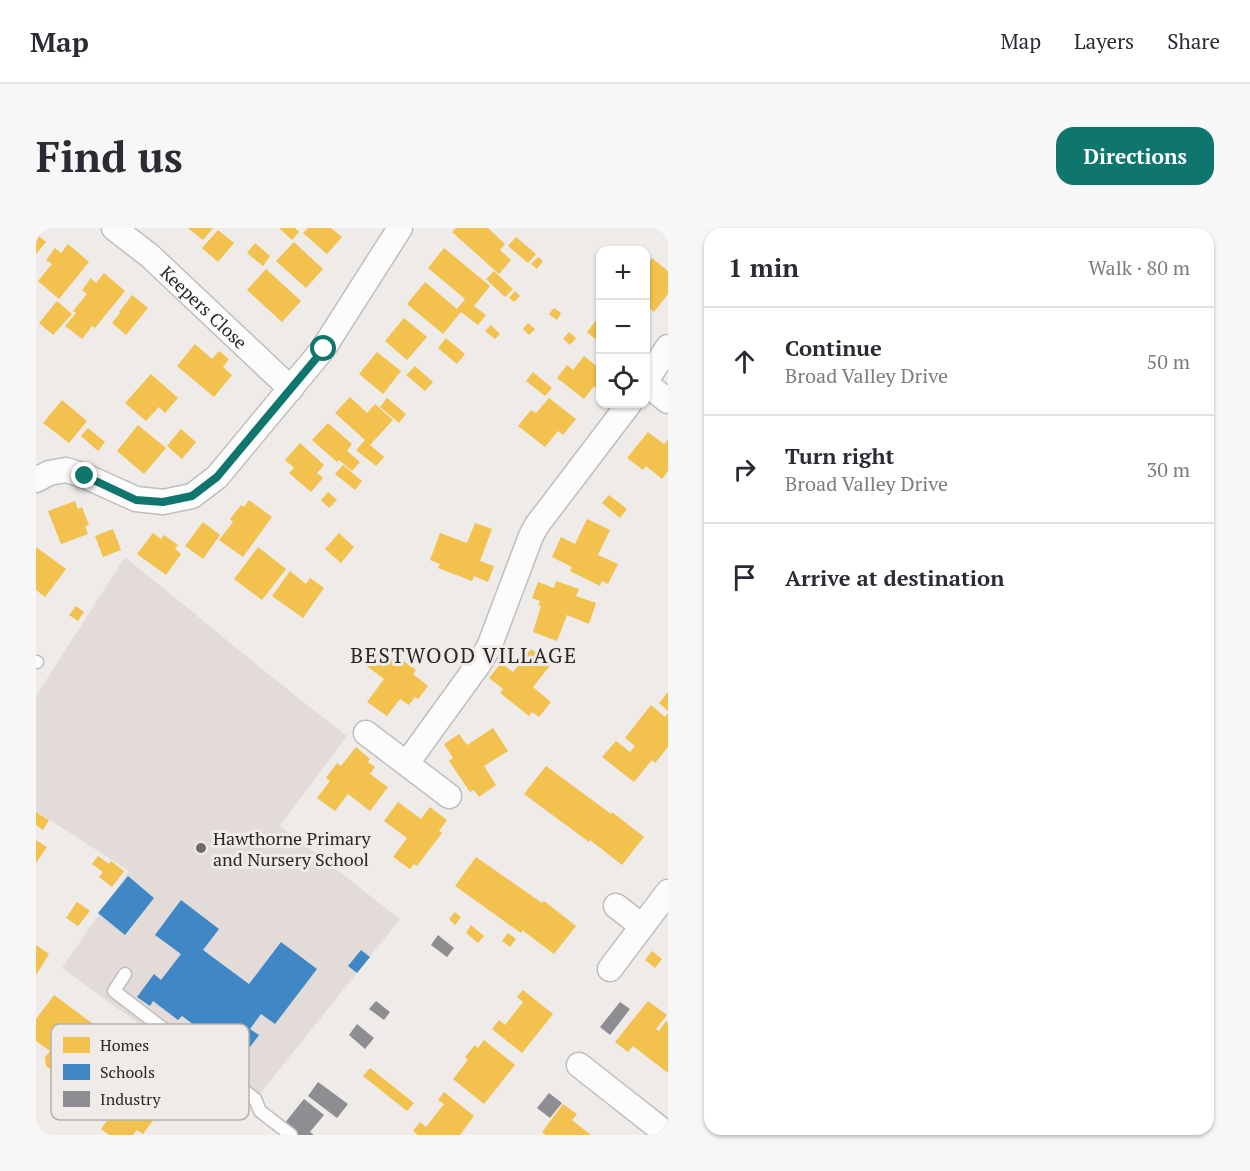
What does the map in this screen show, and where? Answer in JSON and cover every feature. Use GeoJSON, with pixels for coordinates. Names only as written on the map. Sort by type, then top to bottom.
{"type":"FeatureCollection","features":[{"type":"Feature","properties":{"kind":"street","name":"Keepers Close"},"geometry":{"type":"LineString","coordinates":[[114,228],[150,256],[291,389]]}},
{"type":"Feature","properties":{"kind":"street"},"geometry":{"type":"LineString","coordinates":[[36,480],[49,473],[66,470],[85,476],[136,500],[163,502],[192,496],[217,477],[324,349],[400,228]]}},
{"type":"Feature","properties":{"kind":"street"},"geometry":{"type":"LineString","coordinates":[[650,375],[668,347]]}},
{"type":"Feature","properties":{"kind":"street"},"geometry":{"type":"LineString","coordinates":[[650,387],[668,401]]}},
{"type":"Feature","properties":{"kind":"street"},"geometry":{"type":"LineString","coordinates":[[406,763],[489,647],[537,525],[626,408]]}},
{"type":"Feature","properties":{"kind":"street"},"geometry":{"type":"LineString","coordinates":[[366,733],[449,796]]}},
{"type":"Feature","properties":{"kind":"street"},"geometry":{"type":"LineString","coordinates":[[610,969],[668,892]]}},
{"type":"Feature","properties":{"kind":"street"},"geometry":{"type":"LineString","coordinates":[[616,906],[642,926]]}},
{"type":"Feature","properties":{"kind":"street"},"geometry":{"type":"LineString","coordinates":[[579,1065],[668,1135]]}},
{"type":"Feature","properties":{"kind":"lane"},"geometry":{"type":"LineString","coordinates":[[125,974],[114,991],[157,1024]]}},
{"type":"Feature","properties":{"kind":"lane"},"geometry":{"type":"LineString","coordinates":[[249,1094],[255,1099],[260,1112],[291,1135]]}},
{"type":"Feature","properties":{"kind":"shaded area","name":"Hawthorne Primary and Nursery School"},"geometry":{"type":"Polygon","coordinates":[[[125,557],[347,736],[280,826],[400,919],[251,1105],[249,1104],[249,1024],[139,1024],[62,968],[129,871],[36,811],[36,696],[125,557]]]}},
{"type":"Feature","properties":{"kind":"building: Homes"},"geometry":{"type":"Polygon","coordinates":[[[188,228],[213,228],[203,240],[188,228]]]}},
{"type":"Feature","properties":{"kind":"building: Homes"},"geometry":{"type":"Polygon","coordinates":[[[279,228],[295,228],[299,232],[292,240],[279,228]]]}},
{"type":"Feature","properties":{"kind":"building: Homes"},"geometry":{"type":"Polygon","coordinates":[[[308,228],[331,228],[342,237],[327,254],[303,233],[308,228]]]}},
{"type":"Feature","properties":{"kind":"building: Homes"},"geometry":{"type":"Polygon","coordinates":[[[456,228],[488,228],[505,244],[500,250],[511,260],[499,274],[452,232],[456,228]]]}},
{"type":"Feature","properties":{"kind":"building: Homes"},"geometry":{"type":"Polygon","coordinates":[[[218,230],[234,243],[218,262],[202,248],[218,230]]]}},
{"type":"Feature","properties":{"kind":"building: Homes"},"geometry":{"type":"Polygon","coordinates":[[[36,234],[46,242],[36,254],[36,234]]]}},
{"type":"Feature","properties":{"kind":"building: Homes"},"geometry":{"type":"Polygon","coordinates":[[[516,237],[536,254],[528,263],[508,246],[516,237]]]}},
{"type":"Feature","properties":{"kind":"building: Homes"},"geometry":{"type":"Polygon","coordinates":[[[294,242],[323,269],[306,288],[276,261],[294,242]]]}},
{"type":"Feature","properties":{"kind":"building: Homes"},"geometry":{"type":"Polygon","coordinates":[[[255,243],[270,256],[263,266],[247,253],[255,243]]]}},
{"type":"Feature","properties":{"kind":"building: Homes"},"geometry":{"type":"Polygon","coordinates":[[[68,244],[89,262],[59,299],[38,281],[52,264],[46,260],[55,248],[61,253],[68,244]]]}},
{"type":"Feature","properties":{"kind":"building: Homes"},"geometry":{"type":"Polygon","coordinates":[[[444,248],[490,286],[474,306],[486,315],[478,325],[461,312],[443,334],[407,304],[425,282],[457,309],[465,299],[428,268],[444,248]]]}},
{"type":"Feature","properties":{"kind":"building: Homes"},"geometry":{"type":"Polygon","coordinates":[[[538,257],[543,261],[537,269],[531,264],[538,257]]]}},
{"type":"Feature","properties":{"kind":"building: Homes"},"geometry":{"type":"Polygon","coordinates":[[[652,258],[668,271],[668,294],[654,312],[650,308],[650,261],[652,258]]]}},
{"type":"Feature","properties":{"kind":"building: Homes"},"geometry":{"type":"Polygon","coordinates":[[[266,269],[301,301],[282,322],[247,290],[266,269]]]}},
{"type":"Feature","properties":{"kind":"building: Homes"},"geometry":{"type":"Polygon","coordinates":[[[494,271],[513,289],[505,297],[486,279],[494,271]]]}},
{"type":"Feature","properties":{"kind":"building: Homes"},"geometry":{"type":"Polygon","coordinates":[[[104,273],[125,291],[95,328],[92,326],[82,339],[65,326],[76,313],[73,311],[87,294],[82,290],[91,278],[96,283],[104,273]]]}},
{"type":"Feature","properties":{"kind":"building: Homes"},"geometry":{"type":"Polygon","coordinates":[[[515,291],[520,296],[514,302],[509,298],[515,291]]]}},
{"type":"Feature","properties":{"kind":"building: Homes"},"geometry":{"type":"Polygon","coordinates":[[[132,295],[148,308],[126,335],[112,323],[132,295]]]}},
{"type":"Feature","properties":{"kind":"building: Homes"},"geometry":{"type":"Polygon","coordinates":[[[57,301],[72,314],[53,335],[39,323],[57,301]]]}},
{"type":"Feature","properties":{"kind":"building: Homes"},"geometry":{"type":"Polygon","coordinates":[[[554,308],[561,313],[557,320],[549,314],[554,308]]]}},
{"type":"Feature","properties":{"kind":"building: Homes"},"geometry":{"type":"Polygon","coordinates":[[[404,318],[427,337],[407,360],[385,341],[404,318]]]}},
{"type":"Feature","properties":{"kind":"building: Homes"},"geometry":{"type":"Polygon","coordinates":[[[596,320],[596,340],[587,332],[596,320]]]}},
{"type":"Feature","properties":{"kind":"building: Homes"},"geometry":{"type":"Polygon","coordinates":[[[528,323],[535,329],[529,335],[523,329],[528,323]]]}},
{"type":"Feature","properties":{"kind":"building: Homes"},"geometry":{"type":"Polygon","coordinates":[[[491,325],[500,334],[495,339],[485,331],[491,325]]]}},
{"type":"Feature","properties":{"kind":"building: Homes"},"geometry":{"type":"Polygon","coordinates":[[[569,332],[576,338],[570,345],[563,339],[569,332]]]}},
{"type":"Feature","properties":{"kind":"building: Homes"},"geometry":{"type":"Polygon","coordinates":[[[446,338],[465,354],[457,364],[438,348],[446,338]]]}},
{"type":"Feature","properties":{"kind":"building: Homes"},"geometry":{"type":"Polygon","coordinates":[[[195,344],[212,359],[219,351],[229,359],[223,367],[232,375],[214,397],[177,366],[195,344]]]}},
{"type":"Feature","properties":{"kind":"building: Homes"},"geometry":{"type":"Polygon","coordinates":[[[377,352],[401,371],[383,394],[359,374],[377,352]]]}},
{"type":"Feature","properties":{"kind":"building: Homes"},"geometry":{"type":"Polygon","coordinates":[[[584,356],[596,366],[596,388],[594,386],[584,399],[557,378],[567,365],[573,370],[584,356]]]}},
{"type":"Feature","properties":{"kind":"building: Homes"},"geometry":{"type":"Polygon","coordinates":[[[415,366],[433,382],[425,391],[406,375],[415,366]]]}},
{"type":"Feature","properties":{"kind":"building: Homes"},"geometry":{"type":"Polygon","coordinates":[[[533,372],[552,388],[545,396],[526,381],[533,372]]]}},
{"type":"Feature","properties":{"kind":"building: Homes"},"geometry":{"type":"Polygon","coordinates":[[[151,374],[178,398],[165,413],[159,407],[146,421],[125,403],[151,374]]]}},
{"type":"Feature","properties":{"kind":"building: Homes"},"geometry":{"type":"Polygon","coordinates":[[[350,397],[367,413],[375,404],[393,420],[370,445],[384,457],[376,466],[356,450],[365,440],[335,413],[350,397]]]}},
{"type":"Feature","properties":{"kind":"building: Homes"},"geometry":{"type":"Polygon","coordinates":[[[387,398],[406,414],[399,423],[380,407],[387,398]]]}},
{"type":"Feature","properties":{"kind":"building: Homes"},"geometry":{"type":"Polygon","coordinates":[[[549,398],[576,419],[563,435],[558,431],[545,447],[518,426],[531,410],[536,413],[549,398]]]}},
{"type":"Feature","properties":{"kind":"building: Homes"},"geometry":{"type":"Polygon","coordinates":[[[62,400],[87,421],[69,443],[43,423],[62,400]]]}},
{"type":"Feature","properties":{"kind":"building: Homes"},"geometry":{"type":"Polygon","coordinates":[[[328,423],[352,444],[347,451],[360,462],[352,471],[339,460],[337,462],[312,440],[328,423]]]}},
{"type":"Feature","properties":{"kind":"building: Homes"},"geometry":{"type":"Polygon","coordinates":[[[138,425],[166,448],[144,474],[117,451],[138,425]]]}},
{"type":"Feature","properties":{"kind":"building: Homes"},"geometry":{"type":"Polygon","coordinates":[[[88,428],[105,442],[98,451],[81,436],[88,428]]]}},
{"type":"Feature","properties":{"kind":"building: Homes"},"geometry":{"type":"Polygon","coordinates":[[[181,429],[196,442],[182,459],[167,446],[181,429]]]}},
{"type":"Feature","properties":{"kind":"building: Homes"},"geometry":{"type":"Polygon","coordinates":[[[648,432],[664,444],[668,439],[668,471],[662,479],[646,466],[643,470],[627,458],[648,432]]]}},
{"type":"Feature","properties":{"kind":"building: Homes"},"geometry":{"type":"Polygon","coordinates":[[[300,443],[324,465],[317,473],[323,478],[311,492],[289,473],[294,468],[285,460],[300,443]]]}},
{"type":"Feature","properties":{"kind":"building: Homes"},"geometry":{"type":"Polygon","coordinates":[[[343,465],[362,481],[355,490],[335,474],[343,465]]]}},
{"type":"Feature","properties":{"kind":"building: Homes"},"geometry":{"type":"Polygon","coordinates":[[[328,492],[337,500],[329,508],[321,500],[328,492]]]}},
{"type":"Feature","properties":{"kind":"building: Homes"},"geometry":{"type":"Polygon","coordinates":[[[609,495],[627,509],[620,518],[602,503],[609,495]]]}},
{"type":"Feature","properties":{"kind":"building: Homes"},"geometry":{"type":"Polygon","coordinates":[[[249,500],[272,517],[243,557],[219,540],[233,522],[230,519],[241,505],[244,507],[249,500]]]}},
{"type":"Feature","properties":{"kind":"building: Homes"},"geometry":{"type":"Polygon","coordinates":[[[75,501],[78,509],[82,507],[89,525],[85,526],[88,534],[61,544],[48,511],[75,501]]]}},
{"type":"Feature","properties":{"kind":"building: Homes"},"geometry":{"type":"Polygon","coordinates":[[[587,519],[610,530],[598,555],[618,564],[608,584],[602,581],[600,586],[570,571],[572,567],[552,557],[561,537],[575,544],[587,519]]]}},
{"type":"Feature","properties":{"kind":"building: Homes"},"geometry":{"type":"Polygon","coordinates":[[[203,522],[220,535],[203,559],[185,546],[203,522]]]}},
{"type":"Feature","properties":{"kind":"building: Homes"},"geometry":{"type":"Polygon","coordinates":[[[475,523],[492,529],[480,561],[494,566],[488,582],[474,576],[472,581],[438,568],[440,564],[430,560],[440,533],[467,543],[475,523]]]}},
{"type":"Feature","properties":{"kind":"building: Homes"},"geometry":{"type":"Polygon","coordinates":[[[113,529],[121,550],[103,557],[95,536],[113,529]]]}},
{"type":"Feature","properties":{"kind":"building: Homes"},"geometry":{"type":"Polygon","coordinates":[[[153,533],[161,539],[164,535],[178,545],[175,549],[181,554],[166,575],[137,554],[153,533]]]}},
{"type":"Feature","properties":{"kind":"building: Homes"},"geometry":{"type":"Polygon","coordinates":[[[339,533],[354,547],[341,563],[325,549],[339,533]]]}},
{"type":"Feature","properties":{"kind":"building: Homes"},"geometry":{"type":"Polygon","coordinates":[[[36,547],[66,569],[45,597],[36,590],[36,547]]]}},
{"type":"Feature","properties":{"kind":"building: Homes"},"geometry":{"type":"Polygon","coordinates":[[[258,547],[286,569],[262,600],[234,579],[258,547]]]}},
{"type":"Feature","properties":{"kind":"building: Homes"},"geometry":{"type":"Polygon","coordinates":[[[290,571],[306,584],[310,578],[324,588],[303,618],[272,596],[290,571]]]}},
{"type":"Feature","properties":{"kind":"building: Homes"},"geometry":{"type":"Polygon","coordinates":[[[556,581],[579,589],[576,596],[596,603],[589,624],[567,615],[557,641],[533,632],[541,606],[538,605],[540,601],[532,598],[538,582],[554,588],[556,581]]]}},
{"type":"Feature","properties":{"kind":"building: Homes"},"geometry":{"type":"Polygon","coordinates":[[[76,606],[84,612],[78,621],[69,615],[76,606]]]}},
{"type":"Feature","properties":{"kind":"building: Homes"},"geometry":{"type":"Polygon","coordinates":[[[378,648],[396,662],[399,658],[416,670],[413,674],[428,686],[418,699],[415,697],[409,705],[400,699],[387,716],[367,702],[384,679],[365,665],[378,648]]]}},
{"type":"Feature","properties":{"kind":"building: Homes"},"geometry":{"type":"Polygon","coordinates":[[[531,649],[551,664],[533,687],[551,702],[539,717],[532,712],[529,716],[500,693],[503,689],[489,678],[501,663],[513,672],[531,649]]]}},
{"type":"Feature","properties":{"kind":"building: Homes"},"geometry":{"type":"Polygon","coordinates":[[[668,692],[668,711],[659,703],[668,692]]]}},
{"type":"Feature","properties":{"kind":"building: Homes"},"geometry":{"type":"Polygon","coordinates":[[[651,705],[665,717],[668,713],[668,747],[655,763],[652,760],[634,782],[602,757],[616,741],[630,752],[635,746],[625,738],[651,705]]]}},
{"type":"Feature","properties":{"kind":"building: Homes"},"geometry":{"type":"Polygon","coordinates":[[[493,728],[508,751],[484,766],[496,785],[479,797],[474,790],[470,792],[449,761],[453,758],[444,744],[459,734],[467,745],[493,728]]]}},
{"type":"Feature","properties":{"kind":"building: Homes"},"geometry":{"type":"Polygon","coordinates":[[[356,747],[370,759],[368,762],[375,767],[370,774],[388,787],[370,811],[348,794],[335,811],[317,798],[330,781],[326,778],[337,763],[341,766],[356,747]]]}},
{"type":"Feature","properties":{"kind":"building: Homes"},"geometry":{"type":"Polygon","coordinates":[[[546,766],[644,837],[622,865],[524,794],[546,766]]]}},
{"type":"Feature","properties":{"kind":"building: Homes"},"geometry":{"type":"Polygon","coordinates":[[[398,802],[421,819],[430,807],[447,820],[439,831],[442,833],[417,866],[414,864],[410,869],[393,857],[407,838],[384,821],[398,802]]]}},
{"type":"Feature","properties":{"kind":"building: Homes"},"geometry":{"type":"Polygon","coordinates":[[[36,812],[49,820],[43,830],[36,825],[36,812]]]}},
{"type":"Feature","properties":{"kind":"building: Homes"},"geometry":{"type":"Polygon","coordinates":[[[36,840],[47,847],[36,863],[36,840]]]}},
{"type":"Feature","properties":{"kind":"building: Homes"},"geometry":{"type":"Polygon","coordinates":[[[98,856],[109,864],[111,861],[124,871],[112,887],[99,877],[103,872],[92,864],[98,856]]]}},
{"type":"Feature","properties":{"kind":"building: Homes"},"geometry":{"type":"Polygon","coordinates":[[[476,857],[542,903],[544,901],[576,926],[554,954],[455,886],[476,857]]]}},
{"type":"Feature","properties":{"kind":"building: Homes"},"geometry":{"type":"Polygon","coordinates":[[[77,902],[90,911],[78,926],[66,918],[77,902]]]}},
{"type":"Feature","properties":{"kind":"building: Homes"},"geometry":{"type":"Polygon","coordinates":[[[455,912],[461,917],[455,925],[449,919],[455,912]]]}},
{"type":"Feature","properties":{"kind":"building: Homes"},"geometry":{"type":"Polygon","coordinates":[[[471,925],[484,936],[478,943],[466,933],[471,925]]]}},
{"type":"Feature","properties":{"kind":"building: Homes"},"geometry":{"type":"Polygon","coordinates":[[[508,933],[516,939],[510,947],[502,941],[508,933]]]}},
{"type":"Feature","properties":{"kind":"building: Homes"},"geometry":{"type":"Polygon","coordinates":[[[36,945],[49,954],[36,975],[36,945]]]}},
{"type":"Feature","properties":{"kind":"building: Homes"},"geometry":{"type":"Polygon","coordinates":[[[652,951],[662,959],[655,968],[645,960],[652,951]]]}},
{"type":"Feature","properties":{"kind":"building: Homes"},"geometry":{"type":"Polygon","coordinates":[[[523,990],[553,1014],[522,1053],[492,1029],[499,1020],[505,1025],[523,1002],[517,997],[523,990]]]}},
{"type":"Feature","properties":{"kind":"building: Homes"},"geometry":{"type":"Polygon","coordinates":[[[54,995],[93,1024],[51,1024],[51,1070],[46,1066],[45,1057],[50,1051],[36,1041],[36,1019],[54,995]]]}},
{"type":"Feature","properties":{"kind":"building: Homes"},"geometry":{"type":"Polygon","coordinates":[[[648,1001],[667,1015],[656,1029],[659,1031],[666,1021],[668,1023],[668,1073],[633,1046],[628,1052],[615,1042],[648,1001]]]}},
{"type":"Feature","properties":{"kind":"building: Homes"},"geometry":{"type":"Polygon","coordinates":[[[484,1040],[515,1065],[484,1104],[453,1079],[468,1060],[465,1057],[475,1045],[478,1048],[484,1040]]]}},
{"type":"Feature","properties":{"kind":"building: Homes"},"geometry":{"type":"Polygon","coordinates":[[[370,1068],[414,1103],[407,1111],[363,1076],[370,1068]]]}},
{"type":"Feature","properties":{"kind":"building: Homes"},"geometry":{"type":"Polygon","coordinates":[[[444,1092],[474,1116],[460,1135],[418,1135],[413,1131],[420,1122],[426,1127],[444,1104],[438,1100],[444,1092]]]}},
{"type":"Feature","properties":{"kind":"building: Homes"},"geometry":{"type":"Polygon","coordinates":[[[563,1104],[577,1114],[572,1120],[591,1135],[546,1135],[542,1132],[563,1104]]]}},
{"type":"Feature","properties":{"kind":"building: Homes"},"geometry":{"type":"Polygon","coordinates":[[[108,1120],[153,1120],[143,1134],[137,1130],[133,1135],[109,1135],[101,1129],[108,1120]]]}},
{"type":"Feature","properties":{"kind":"building: Schools"},"geometry":{"type":"Polygon","coordinates":[[[128,876],[154,898],[125,935],[98,913],[128,876]]]}},
{"type":"Feature","properties":{"kind":"building: Schools"},"geometry":{"type":"Polygon","coordinates":[[[181,900],[219,929],[203,950],[249,984],[281,942],[317,969],[275,1024],[261,1014],[250,1029],[259,1035],[249,1048],[249,1024],[193,1024],[182,1016],[178,1020],[153,1001],[150,1006],[137,997],[154,974],[161,980],[181,954],[155,935],[181,900]]]}},
{"type":"Feature","properties":{"kind":"building: Schools"},"geometry":{"type":"Polygon","coordinates":[[[361,950],[370,957],[357,973],[348,966],[361,950]]]}},
{"type":"Feature","properties":{"kind":"building: Industry"},"geometry":{"type":"Polygon","coordinates":[[[438,935],[454,948],[447,957],[431,945],[438,935]]]}},
{"type":"Feature","properties":{"kind":"building: Industry"},"geometry":{"type":"Polygon","coordinates":[[[376,1001],[390,1012],[384,1020],[369,1009],[376,1001]]]}},
{"type":"Feature","properties":{"kind":"building: Industry"},"geometry":{"type":"Polygon","coordinates":[[[620,1002],[630,1009],[610,1035],[600,1027],[620,1002]]]}},
{"type":"Feature","properties":{"kind":"building: Industry"},"geometry":{"type":"Polygon","coordinates":[[[357,1024],[374,1038],[365,1049],[349,1035],[357,1024]]]}},
{"type":"Feature","properties":{"kind":"building: Industry"},"geometry":{"type":"Polygon","coordinates":[[[318,1082],[348,1104],[337,1118],[308,1096],[318,1082]]]}},
{"type":"Feature","properties":{"kind":"building: Industry"},"geometry":{"type":"Polygon","coordinates":[[[549,1093],[562,1103],[550,1118],[537,1108],[549,1093]]]}},
{"type":"Feature","properties":{"kind":"building: Industry"},"geometry":{"type":"Polygon","coordinates":[[[304,1099],[324,1115],[310,1132],[314,1135],[297,1135],[284,1124],[304,1099]]]}},
{"type":"Feature","properties":{"kind":"place","name":"Hawthorne Primary and Nursery School"},"geometry":{"type":"Point","coordinates":[201,848]}},
{"type":"Feature","properties":{"kind":"district","name":"BESTWOOD VILLAGE"},"geometry":{"type":"Point","coordinates":[464,655]}},
{"type":"Feature","properties":{"kind":"route"},"geometry":{"type":"LineString","coordinates":[[85,476],[136,500],[163,502],[192,496],[217,477],[324,349]]}}]}
